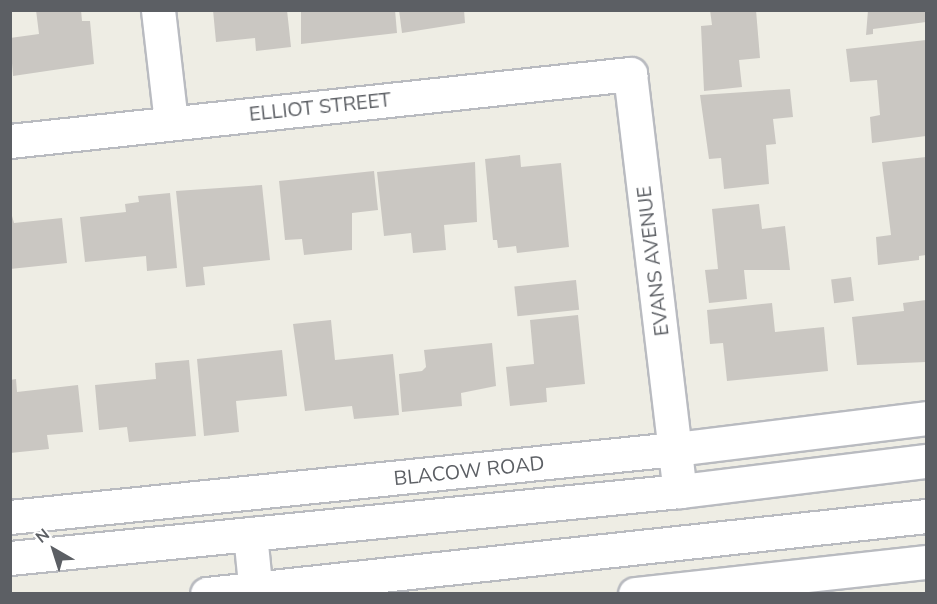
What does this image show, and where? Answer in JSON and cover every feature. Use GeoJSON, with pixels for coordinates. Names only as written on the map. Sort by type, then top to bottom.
{"type":"FeatureCollection","features":[{"type":"Feature","properties":{"kind":"street"},"geometry":{"type":"LineString","coordinates":[[158,10],[171,123]]}},
{"type":"Feature","properties":{"kind":"street","name":"ELLIOT STREET"},"geometry":{"type":"LineString","coordinates":[[10,141],[630,74]]}},
{"type":"Feature","properties":{"kind":"street","name":"EVANS AVENUE"},"geometry":{"type":"LineString","coordinates":[[630,74],[680,491]]}},
{"type":"Feature","properties":{"kind":"street","name":"BLACOW ROAD"},"geometry":{"type":"LineString","coordinates":[[10,517],[675,449],[927,418]]}},
{"type":"Feature","properties":{"kind":"street","name":"BLACOW ROAD"},"geometry":{"type":"LineString","coordinates":[[10,558],[680,491],[927,461]]}},
{"type":"Feature","properties":{"kind":"street"},"geometry":{"type":"LineString","coordinates":[[207,594],[255,591],[927,516]]}},
{"type":"Feature","properties":{"kind":"street"},"geometry":{"type":"LineString","coordinates":[[250,534],[255,591]]}},
{"type":"Feature","properties":{"kind":"street"},"geometry":{"type":"LineString","coordinates":[[635,594],[927,562]]}},
{"type":"Feature","properties":{"kind":"building"},"geometry":{"type":"Polygon","coordinates":[[[36,10],[81,10],[82,21],[90,21],[94,64],[13,76],[10,38],[39,34],[36,10]]]}},
{"type":"Feature","properties":{"kind":"building"},"geometry":{"type":"Polygon","coordinates":[[[213,10],[287,10],[291,47],[256,51],[255,38],[216,42],[213,10]]]}},
{"type":"Feature","properties":{"kind":"building"},"geometry":{"type":"Polygon","coordinates":[[[301,10],[395,10],[397,33],[301,44],[301,10]]]}},
{"type":"Feature","properties":{"kind":"building"},"geometry":{"type":"Polygon","coordinates":[[[399,10],[464,10],[465,23],[402,33],[399,10]]]}},
{"type":"Feature","properties":{"kind":"building"},"geometry":{"type":"Polygon","coordinates":[[[710,10],[756,10],[760,58],[739,60],[742,87],[704,91],[701,26],[712,25],[710,10]]]}},
{"type":"Feature","properties":{"kind":"building"},"geometry":{"type":"Polygon","coordinates":[[[868,10],[926,10],[926,22],[873,29],[873,34],[866,35],[868,10]]]}},
{"type":"Feature","properties":{"kind":"building"},"geometry":{"type":"Polygon","coordinates":[[[926,40],[926,136],[872,143],[870,117],[880,115],[877,80],[850,82],[846,49],[926,40]]]}},
{"type":"Feature","properties":{"kind":"building"},"geometry":{"type":"Polygon","coordinates":[[[790,89],[793,117],[773,119],[776,144],[766,145],[769,184],[724,189],[721,158],[709,159],[700,95],[790,89]]]}},
{"type":"Feature","properties":{"kind":"building"},"geometry":{"type":"Polygon","coordinates":[[[520,155],[521,167],[561,163],[569,247],[517,253],[516,246],[498,248],[497,240],[493,240],[485,159],[520,155]]]}},
{"type":"Feature","properties":{"kind":"building"},"geometry":{"type":"Polygon","coordinates":[[[926,157],[926,255],[919,256],[919,260],[878,265],[876,237],[891,235],[882,162],[926,157]]]}},
{"type":"Feature","properties":{"kind":"building"},"geometry":{"type":"Polygon","coordinates":[[[475,162],[477,222],[444,225],[446,250],[413,253],[411,233],[384,236],[377,172],[475,162]]]}},
{"type":"Feature","properties":{"kind":"building"},"geometry":{"type":"Polygon","coordinates":[[[374,171],[378,210],[352,213],[352,250],[304,255],[302,239],[285,240],[279,181],[374,171]]]}},
{"type":"Feature","properties":{"kind":"building"},"geometry":{"type":"Polygon","coordinates":[[[262,185],[270,260],[203,267],[205,285],[186,287],[176,191],[262,185]]]}},
{"type":"Feature","properties":{"kind":"building"},"geometry":{"type":"Polygon","coordinates":[[[170,193],[177,268],[147,271],[146,256],[85,262],[80,217],[126,212],[125,204],[139,202],[138,196],[170,193]]]}},
{"type":"Feature","properties":{"kind":"building"},"geometry":{"type":"Polygon","coordinates":[[[759,204],[762,229],[785,226],[790,270],[744,270],[747,299],[709,303],[705,270],[718,269],[712,209],[759,204]]]}},
{"type":"Feature","properties":{"kind":"building"},"geometry":{"type":"Polygon","coordinates":[[[10,209],[14,223],[62,218],[67,263],[10,269],[10,209]]]}},
{"type":"Feature","properties":{"kind":"building"},"geometry":{"type":"Polygon","coordinates":[[[851,277],[854,301],[834,303],[831,279],[851,277]]]}},
{"type":"Feature","properties":{"kind":"building"},"geometry":{"type":"Polygon","coordinates":[[[576,280],[579,310],[517,316],[514,286],[576,280]]]}},
{"type":"Feature","properties":{"kind":"building"},"geometry":{"type":"Polygon","coordinates":[[[926,300],[926,362],[857,365],[852,317],[904,311],[903,303],[926,300]]]}},
{"type":"Feature","properties":{"kind":"building"},"geometry":{"type":"Polygon","coordinates":[[[772,303],[775,332],[824,327],[828,371],[727,381],[723,343],[710,344],[707,310],[772,303]]]}},
{"type":"Feature","properties":{"kind":"building"},"geometry":{"type":"Polygon","coordinates":[[[578,315],[585,384],[546,388],[547,402],[510,406],[506,367],[534,364],[530,320],[578,315]]]}},
{"type":"Feature","properties":{"kind":"building"},"geometry":{"type":"Polygon","coordinates":[[[331,320],[335,360],[393,354],[399,415],[354,419],[352,406],[305,411],[293,324],[331,320]]]}},
{"type":"Feature","properties":{"kind":"building"},"geometry":{"type":"Polygon","coordinates":[[[492,343],[496,386],[461,393],[462,406],[402,412],[399,374],[422,371],[426,367],[424,350],[492,343]]]}},
{"type":"Feature","properties":{"kind":"building"},"geometry":{"type":"Polygon","coordinates":[[[282,350],[287,396],[236,401],[239,432],[204,436],[197,359],[282,350]]]}},
{"type":"Feature","properties":{"kind":"building"},"geometry":{"type":"Polygon","coordinates":[[[189,360],[196,436],[129,442],[127,427],[99,430],[95,385],[156,379],[155,363],[189,360]]]}},
{"type":"Feature","properties":{"kind":"building"},"geometry":{"type":"Polygon","coordinates":[[[16,379],[17,392],[78,385],[83,432],[47,435],[49,449],[10,453],[10,380],[16,379]]]}}]}
